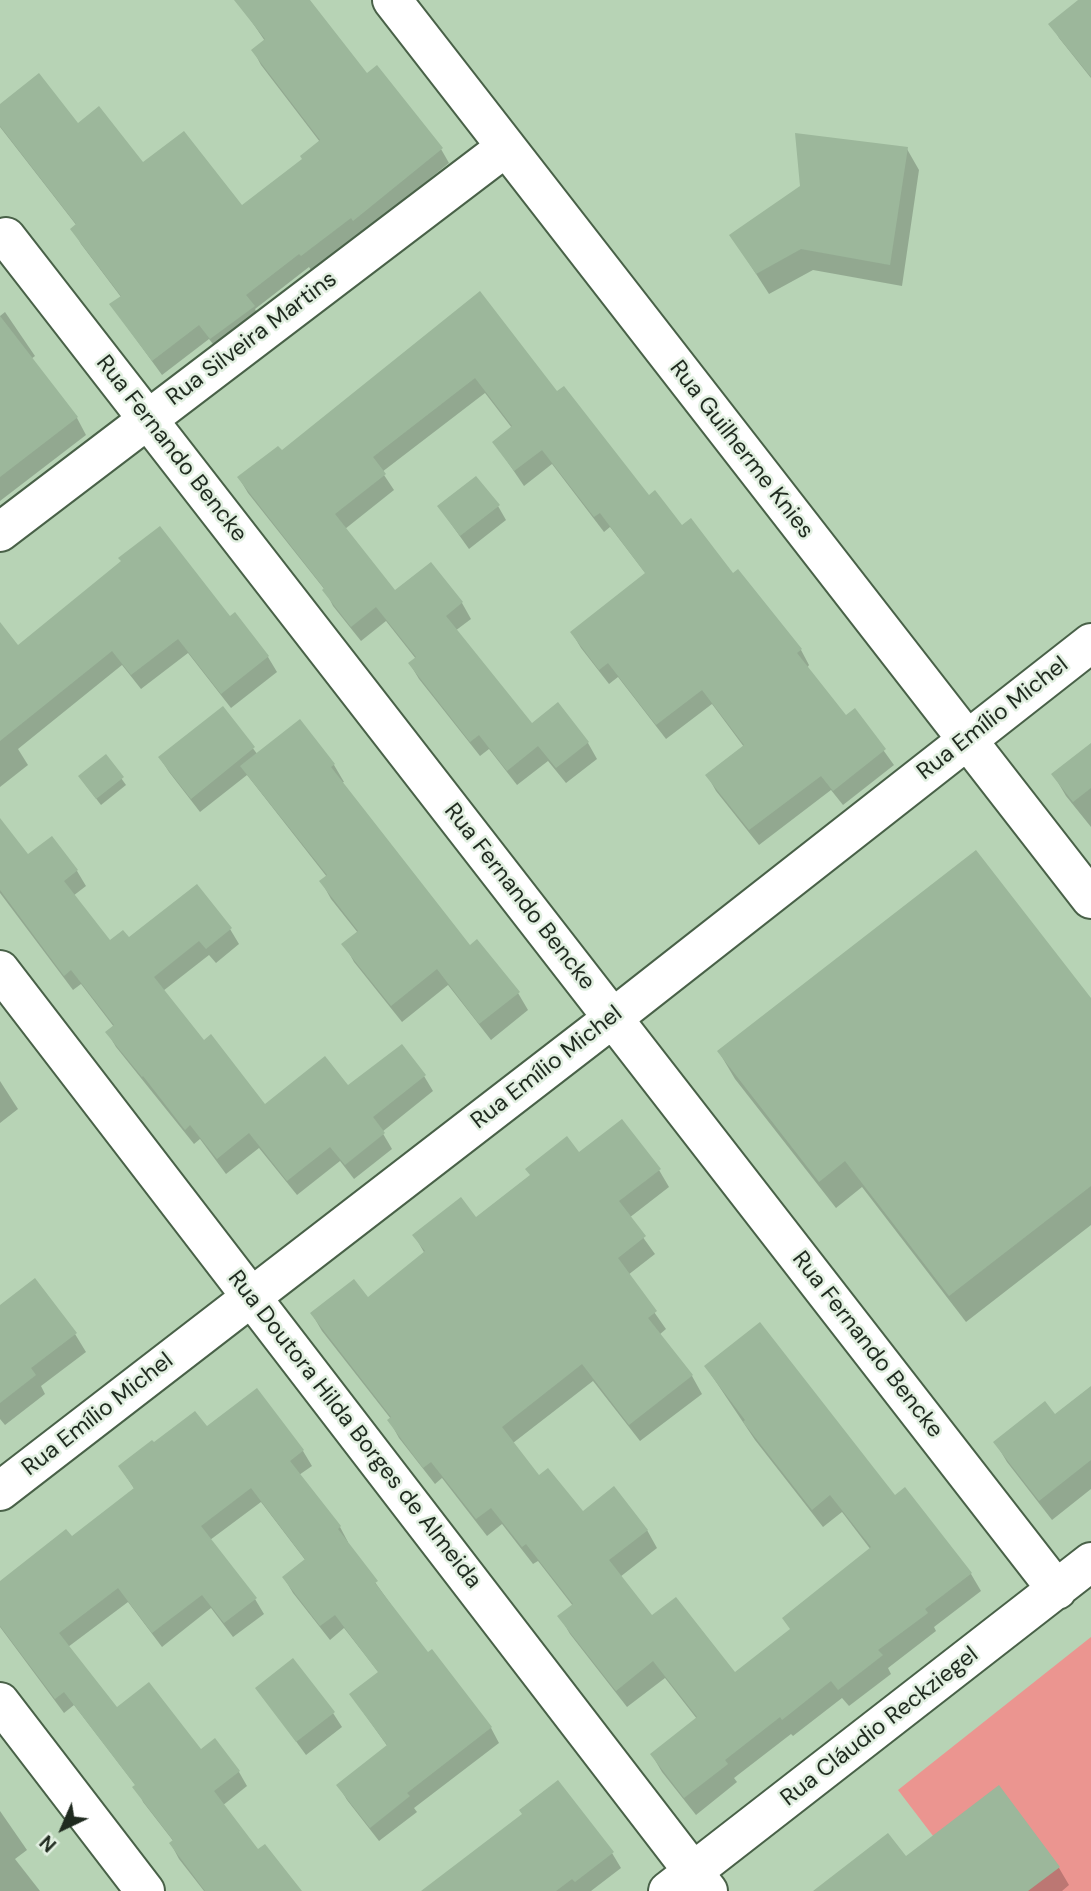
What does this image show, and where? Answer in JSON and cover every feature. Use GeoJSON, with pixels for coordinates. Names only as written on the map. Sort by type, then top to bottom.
{"type":"FeatureCollection","features":[{"type":"Feature","properties":{"kind":"street","name":"Rua Guilherme Knies"},"geometry":{"type":"LineString","coordinates":[[392,0],[1091,900]]}},
{"type":"Feature","properties":{"kind":"street","name":"Rua Silveira Martins"},"geometry":{"type":"LineString","coordinates":[[0,532],[506,147]]}},
{"type":"Feature","properties":{"kind":"street","name":"Rua Fernando Bencke"},"geometry":{"type":"LineString","coordinates":[[6,237],[1057,1590]]}},
{"type":"Feature","properties":{"kind":"street","name":"Rua Emílio Michel"},"geometry":{"type":"LineString","coordinates":[[0,1491],[613,1018],[1091,643]]}},
{"type":"Feature","properties":{"kind":"street","name":"Rua Doutora Hilda Borges de Almeida"},"geometry":{"type":"LineString","coordinates":[[0,970],[251,1296],[690,1885]]}},
{"type":"Feature","properties":{"kind":"street","name":"Rua Cláudio Reckziegel"},"geometry":{"type":"LineString","coordinates":[[690,1885],[1091,1562]]}},
{"type":"Feature","properties":{"kind":"street"},"geometry":{"type":"LineString","coordinates":[[0,1702],[145,1891]]}},
{"type":"Feature","properties":{"kind":"shaded area"},"geometry":{"type":"Polygon","coordinates":[[[1091,1637],[1091,1891],[975,1891],[898,1790],[1091,1637]]]}},
{"type":"Feature","properties":{"kind":"building"},"geometry":{"type":"Polygon","coordinates":[[[234,0],[310,0],[367,73],[377,65],[443,148],[353,221],[351,218],[246,295],[255,306],[210,339],[199,325],[152,361],[109,304],[121,296],[70,229],[76,224],[0,126],[0,104],[39,73],[78,123],[99,106],[143,162],[184,131],[242,205],[302,159],[300,156],[320,140],[251,50],[265,39],[234,0]]]}},
{"type":"Feature","properties":{"kind":"building"},"geometry":{"type":"Polygon","coordinates":[[[1078,0],[1091,0],[1091,77],[1048,24],[1078,0]]]}},
{"type":"Feature","properties":{"kind":"building"},"geometry":{"type":"Polygon","coordinates":[[[795,133],[908,147],[890,265],[801,249],[756,274],[729,235],[800,186],[795,133]]]}},
{"type":"Feature","properties":{"kind":"building"},"geometry":{"type":"Polygon","coordinates":[[[480,291],[557,391],[564,386],[649,495],[655,490],[682,525],[691,518],[733,573],[738,569],[802,649],[797,653],[846,715],[855,708],[886,749],[833,791],[821,776],[749,830],[705,775],[744,745],[702,690],[656,725],[608,663],[599,670],[570,632],[645,573],[600,513],[594,517],[542,450],[514,471],[492,442],[512,426],[475,378],[373,457],[386,474],[335,514],[395,590],[431,562],[463,602],[446,616],[532,723],[558,702],[589,742],[556,768],[538,746],[507,771],[479,735],[470,742],[408,663],[416,657],[376,607],[351,627],[322,590],[324,588],[237,477],[278,446],[282,450],[480,291]]]}},
{"type":"Feature","properties":{"kind":"building"},"geometry":{"type":"Polygon","coordinates":[[[0,316],[78,417],[0,477],[0,316]]]}},
{"type":"Feature","properties":{"kind":"building"},"geometry":{"type":"Polygon","coordinates":[[[476,476],[500,505],[460,536],[437,506],[476,476]]]}},
{"type":"Feature","properties":{"kind":"building"},"geometry":{"type":"Polygon","coordinates":[[[160,526],[230,616],[235,612],[269,656],[221,694],[178,639],[131,675],[112,651],[0,741],[0,622],[18,645],[121,561],[118,558],[160,526]]]}},
{"type":"Feature","properties":{"kind":"building"},"geometry":{"type":"Polygon","coordinates":[[[223,706],[255,747],[191,799],[158,757],[223,706]]]}},
{"type":"Feature","properties":{"kind":"building"},"geometry":{"type":"Polygon","coordinates":[[[300,719],[335,764],[331,767],[470,945],[477,939],[520,992],[479,1024],[437,969],[391,1006],[341,944],[358,931],[319,881],[327,875],[240,766],[300,719]]]}},
{"type":"Feature","properties":{"kind":"building"},"geometry":{"type":"Polygon","coordinates":[[[1091,743],[1091,788],[1073,802],[1051,774],[1091,743]]]}},
{"type":"Feature","properties":{"kind":"building"},"geometry":{"type":"Polygon","coordinates":[[[106,754],[124,777],[96,799],[78,776],[106,754]]]}},
{"type":"Feature","properties":{"kind":"building"},"geometry":{"type":"Polygon","coordinates":[[[0,818],[28,854],[52,836],[78,870],[64,881],[110,940],[123,930],[129,937],[197,884],[232,928],[206,949],[199,941],[154,977],[204,1040],[211,1034],[265,1104],[325,1056],[348,1085],[402,1044],[426,1075],[373,1117],[385,1133],[345,1165],[330,1147],[287,1181],[249,1133],[217,1159],[190,1125],[185,1130],[105,1032],[114,1025],[71,970],[64,976],[0,890],[0,818]]]}},
{"type":"Feature","properties":{"kind":"building"},"geometry":{"type":"Polygon","coordinates":[[[976,850],[1091,998],[1091,1186],[949,1296],[845,1161],[819,1182],[717,1051],[976,850]]]}},
{"type":"Feature","properties":{"kind":"building"},"geometry":{"type":"Polygon","coordinates":[[[622,1119],[661,1169],[619,1201],[646,1236],[618,1258],[657,1311],[648,1318],[693,1375],[629,1425],[582,1364],[502,1427],[539,1475],[548,1468],[583,1511],[614,1486],[648,1530],[609,1560],[652,1615],[676,1597],[735,1672],[790,1629],[782,1618],[871,1547],[830,1495],[812,1510],[743,1422],[745,1420],[704,1366],[760,1322],[895,1495],[905,1487],[972,1573],[925,1609],[928,1613],[878,1650],[883,1655],[838,1690],[831,1681],[782,1720],[780,1717],[725,1760],[728,1764],[684,1798],[650,1754],[697,1717],[653,1661],[616,1691],[557,1616],[573,1604],[526,1544],[522,1547],[491,1508],[476,1519],[431,1462],[423,1468],[387,1420],[391,1417],[310,1313],[354,1279],[368,1297],[425,1251],[412,1235],[461,1197],[476,1217],[530,1175],[525,1169],[567,1136],[579,1152],[622,1119]]]}},
{"type":"Feature","properties":{"kind":"building"},"geometry":{"type":"Polygon","coordinates":[[[35,1278],[77,1333],[31,1368],[36,1375],[0,1403],[0,1305],[35,1278]]]}},
{"type":"Feature","properties":{"kind":"building"},"geometry":{"type":"Polygon","coordinates":[[[1091,1386],[1091,1460],[1039,1501],[993,1442],[1045,1401],[1055,1414],[1091,1386]]]}},
{"type":"Feature","properties":{"kind":"building"},"geometry":{"type":"Polygon","coordinates":[[[257,1388],[304,1450],[290,1461],[341,1526],[338,1529],[378,1581],[375,1583],[428,1652],[432,1649],[492,1727],[407,1793],[410,1796],[370,1828],[336,1785],[387,1745],[349,1694],[378,1672],[335,1615],[320,1626],[282,1577],[305,1559],[251,1488],[201,1526],[257,1598],[224,1623],[202,1595],[152,1633],[118,1588],[59,1633],[117,1707],[149,1682],[201,1749],[215,1738],[240,1771],[214,1791],[258,1849],[265,1844],[302,1891],[205,1891],[169,1843],[173,1840],[132,1787],[135,1785],[64,1692],[55,1699],[0,1626],[0,1581],[66,1529],[72,1536],[134,1488],[118,1466],[152,1440],[154,1442],[195,1411],[207,1426],[257,1388]]]}},
{"type":"Feature","properties":{"kind":"building"},"geometry":{"type":"Polygon","coordinates":[[[293,1658],[335,1712],[296,1742],[255,1688],[293,1658]]]}},
{"type":"Feature","properties":{"kind":"building"},"geometry":{"type":"Polygon","coordinates":[[[558,1780],[614,1852],[575,1882],[572,1879],[556,1891],[421,1891],[522,1814],[519,1810],[558,1780]]]}},
{"type":"Feature","properties":{"kind":"building"},"geometry":{"type":"Polygon","coordinates":[[[999,1785],[1060,1867],[1028,1891],[813,1891],[888,1833],[906,1856],[999,1785]]]}}]}
